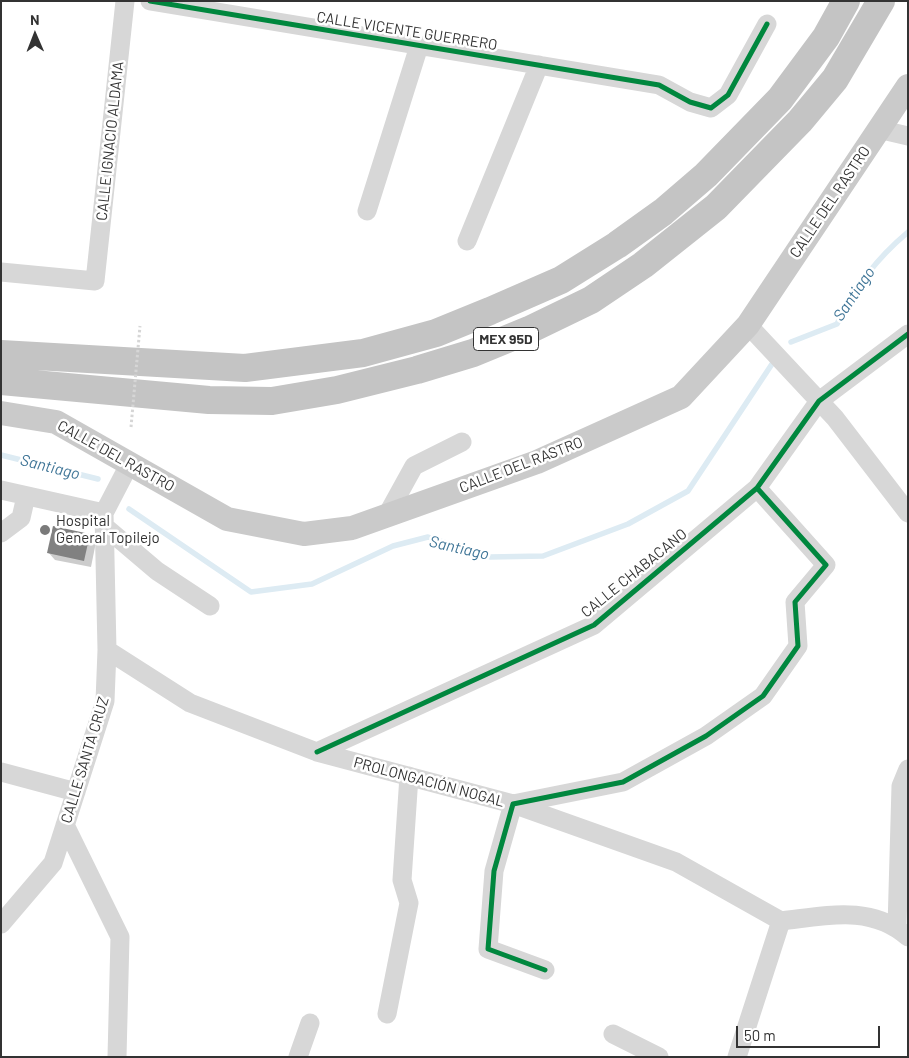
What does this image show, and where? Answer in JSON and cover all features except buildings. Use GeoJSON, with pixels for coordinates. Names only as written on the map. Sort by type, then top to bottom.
{"type":"FeatureCollection","features":[{"type":"Feature","properties":{"kind":"highway","name":"MEX 95D"},"geometry":{"type":"LineString","coordinates":[[1,354],[245,368],[363,352],[436,333],[490,311],[561,280],[601,255],[663,212],[706,175],[780,99],[826,37],[846,1]]}},
{"type":"Feature","properties":{"kind":"highway","name":"MEX 95D"},"geometry":{"type":"LineString","coordinates":[[1,381],[209,400],[272,401],[337,390],[417,370],[473,352],[529,330],[591,300],[644,265],[716,207],[800,121],[835,79],[881,1]]}},
{"type":"Feature","properties":{"kind":"main road","name":"CALLE DEL RASTRO"},"geometry":{"type":"LineString","coordinates":[[1,414],[56,422],[228,519],[304,534],[352,528],[538,462],[681,397],[748,325],[908,86]]}},
{"type":"Feature","properties":{"kind":"street","name":"CALLE IGNACIO ALDAMA"},"geometry":{"type":"LineString","coordinates":[[1,272],[95,280],[125,1]]}},
{"type":"Feature","properties":{"kind":"street","name":"CALLE VICENTE GUERRERO"},"geometry":{"type":"LineString","coordinates":[[150,1],[659,85],[690,102],[711,108],[728,94],[766,24]]}},
{"type":"Feature","properties":{"kind":"street"},"geometry":{"type":"LineString","coordinates":[[367,211],[419,46]]}},
{"type":"Feature","properties":{"kind":"street"},"geometry":{"type":"LineString","coordinates":[[467,241],[539,65]]}},
{"type":"Feature","properties":{"kind":"street"},"geometry":{"type":"LineString","coordinates":[[878,129],[908,136]]}},
{"type":"Feature","properties":{"kind":"street"},"geometry":{"type":"LineString","coordinates":[[748,325],[835,418],[908,513]]}},
{"type":"Feature","properties":{"kind":"street","name":"CALLE CHABACANO"},"geometry":{"type":"LineString","coordinates":[[317,752],[594,625],[756,488],[819,401],[908,334]]}},
{"type":"Feature","properties":{"kind":"street"},"geometry":{"type":"LineString","coordinates":[[387,515],[414,466],[462,442]]}},
{"type":"Feature","properties":{"kind":"street","name":"CALLE SANTA CRUZ"},"geometry":{"type":"LineString","coordinates":[[1,924],[53,863],[106,701],[107,650],[104,519],[130,463]]}},
{"type":"Feature","properties":{"kind":"street"},"geometry":{"type":"LineString","coordinates":[[545,970],[488,949],[494,871],[513,804],[623,782],[706,736],[764,696],[798,646],[795,602],[826,565],[756,488]]}},
{"type":"Feature","properties":{"kind":"street"},"geometry":{"type":"LineString","coordinates":[[1,490],[104,519],[157,571],[210,606]]}},
{"type":"Feature","properties":{"kind":"street"},"geometry":{"type":"LineString","coordinates":[[1,533],[21,518],[26,496]]}},
{"type":"Feature","properties":{"kind":"street","name":"PROLONGACIÓN NOGAL"},"geometry":{"type":"LineString","coordinates":[[107,650],[190,703],[317,752],[513,804],[676,862],[781,922]]}},
{"type":"Feature","properties":{"kind":"street"},"geometry":{"type":"LineString","coordinates":[[1,772],[76,792]]}},
{"type":"Feature","properties":{"kind":"street"},"geometry":{"type":"LineString","coordinates":[[387,1014],[409,904],[402,880],[409,776]]}},
{"type":"Feature","properties":{"kind":"street"},"geometry":{"type":"LineString","coordinates":[[737,1057],[781,922],[848,913],[876,918],[902,932],[906,781]]}},
{"type":"Feature","properties":{"kind":"street"},"geometry":{"type":"LineString","coordinates":[[65,825],[120,937],[117,1057]]}},
{"type":"Feature","properties":{"kind":"street"},"geometry":{"type":"LineString","coordinates":[[298,1057],[310,1023]]}},
{"type":"Feature","properties":{"kind":"street"},"geometry":{"type":"LineString","coordinates":[[613,1034],[659,1057]]}},
{"type":"Feature","properties":{"kind":"path"},"geometry":{"type":"LineString","coordinates":[[131,427],[140,326]]}},
{"type":"Feature","properties":{"kind":"waterway","name":"Santiago"},"geometry":{"type":"LineString","coordinates":[[791,342],[837,324],[859,285],[886,252],[908,232]]}},
{"type":"Feature","properties":{"kind":"waterway","name":"Santiago"},"geometry":{"type":"LineString","coordinates":[[129,509],[251,592],[312,584],[393,546],[428,537],[490,557],[543,556],[628,524],[688,491],[772,364]]}},
{"type":"Feature","properties":{"kind":"waterway","name":"Santiago"},"geometry":{"type":"LineString","coordinates":[[1,455],[98,479]]}},
{"type":"Feature","properties":{"kind":"cycle path"},"geometry":{"type":"LineString","coordinates":[[150,1],[659,85],[690,102],[711,108],[728,95],[767,24]]}},
{"type":"Feature","properties":{"kind":"cycle path"},"geometry":{"type":"LineString","coordinates":[[317,752],[594,625],[757,488],[819,401],[908,334]]}},
{"type":"Feature","properties":{"kind":"cycle path"},"geometry":{"type":"LineString","coordinates":[[545,970],[488,949],[494,871],[513,804],[623,782],[706,736],[763,696],[798,646],[795,602],[826,565],[757,488]]}},
{"type":"Feature","properties":{"kind":"place","name":"Hospital General Topilejo"},"geometry":{"type":"Point","coordinates":[45,530]}}]}
